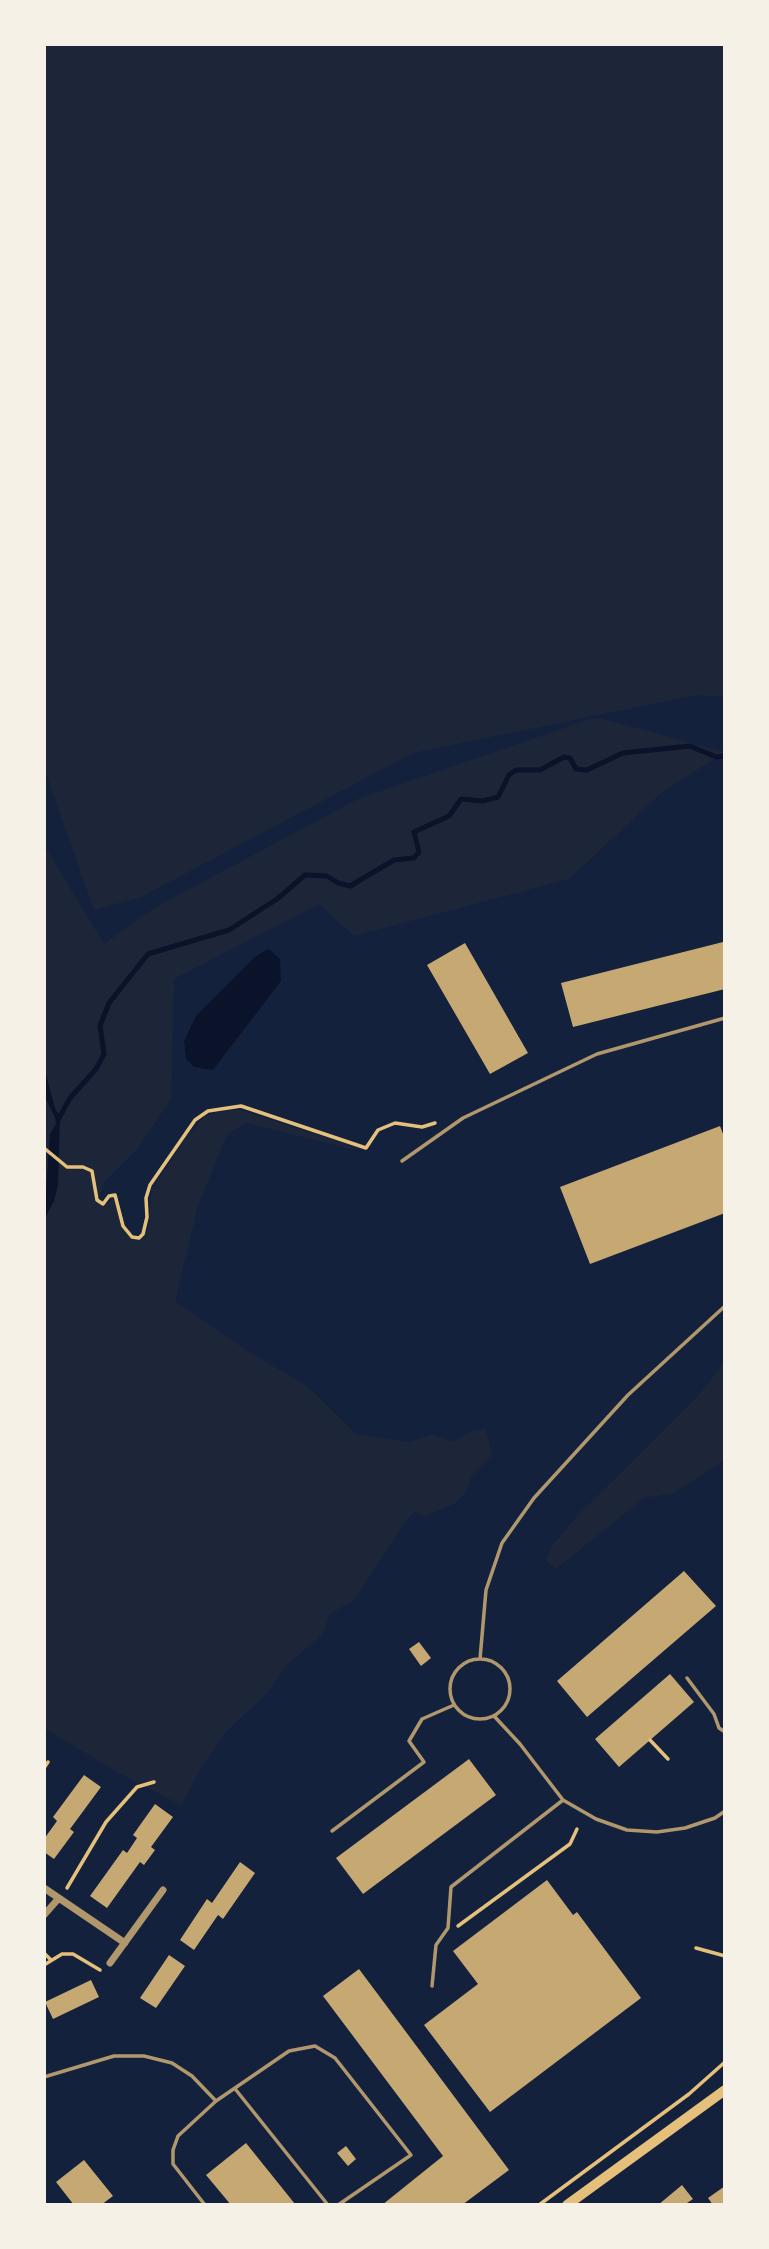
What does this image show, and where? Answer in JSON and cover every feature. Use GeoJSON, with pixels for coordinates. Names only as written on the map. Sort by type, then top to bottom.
{"type":"FeatureCollection","features":[{"type":"Feature","properties":{"kind":"main road"},"geometry":{"type":"LineString","coordinates":[[567,2205],[725,2090]]}},
{"type":"Feature","properties":{"kind":"street"},"geometry":{"type":"LineString","coordinates":[[44,1888],[125,1943]]}},
{"type":"Feature","properties":{"kind":"street"},"geometry":{"type":"LineString","coordinates":[[110,1963],[163,1890]]}},
{"type":"Feature","properties":{"kind":"street"},"geometry":{"type":"LineString","coordinates":[[44,1915],[60,1898]]}},
{"type":"Feature","properties":{"kind":"lane"},"geometry":{"type":"LineString","coordinates":[[402,1160],[463,1118],[597,1054],[725,1018]]}},
{"type":"Feature","properties":{"kind":"lane"},"geometry":{"type":"LineString","coordinates":[[480,1658],[481,1618],[486,1590],[502,1544],[510,1532],[534,1498],[628,1395],[725,1306]]}},
{"type":"Feature","properties":{"kind":"lane"},"geometry":{"type":"LineString","coordinates":[[480,1658],[506,1672],[511,1686],[507,1704],[494,1716],[472,1718],[454,1705],[450,1693],[451,1680],[457,1669],[480,1658]]}},
{"type":"Feature","properties":{"kind":"lane"},"geometry":{"type":"LineString","coordinates":[[687,1678],[714,1714],[719,1728],[725,1732]]}},
{"type":"Feature","properties":{"kind":"lane"},"geometry":{"type":"LineString","coordinates":[[331,1831],[424,1762],[409,1741],[422,1719],[454,1705]]}},
{"type":"Feature","properties":{"kind":"lane"},"geometry":{"type":"LineString","coordinates":[[494,1716],[520,1744],[563,1800],[596,1819],[627,1830],[657,1832],[685,1828],[715,1818],[725,1811]]}},
{"type":"Feature","properties":{"kind":"lane"},"geometry":{"type":"LineString","coordinates":[[432,1986],[436,1945],[448,1925],[451,1887],[563,1800]]}},
{"type":"Feature","properties":{"kind":"lane"},"geometry":{"type":"LineString","coordinates":[[205,2205],[173,2164],[173,2150],[178,2136],[216,2101],[236,2090],[289,2051],[315,2046],[335,2058],[411,2155],[338,2205]]}},
{"type":"Feature","properties":{"kind":"lane"},"geometry":{"type":"LineString","coordinates":[[44,2077],[114,2056],[144,2056],[182,2070],[216,2101]]}},
{"type":"Feature","properties":{"kind":"lane"},"geometry":{"type":"LineString","coordinates":[[236,2090],[328,2205]]}},
{"type":"Feature","properties":{"kind":"path"},"geometry":{"type":"LineString","coordinates":[[44,1147],[67,1167],[83,1167],[92,1171],[97,1200],[103,1204],[109,1196],[115,1195],[123,1226],[132,1237],[139,1238],[143,1234],[147,1217],[146,1198],[150,1185],[195,1120],[208,1111],[241,1106],[366,1148],[378,1130],[395,1123],[422,1127],[437,1123]]}},
{"type":"Feature","properties":{"kind":"path"},"geometry":{"type":"LineString","coordinates":[[650,1740],[668,1759]]}},
{"type":"Feature","properties":{"kind":"path"},"geometry":{"type":"LineString","coordinates":[[44,1768],[48,1762]]}},
{"type":"Feature","properties":{"kind":"path"},"geometry":{"type":"LineString","coordinates":[[60,1898],[98,1831],[137,1787],[155,1782]]}},
{"type":"Feature","properties":{"kind":"path"},"geometry":{"type":"LineString","coordinates":[[448,1925],[457,1927],[570,1844],[578,1829]]}},
{"type":"Feature","properties":{"kind":"path"},"geometry":{"type":"LineString","coordinates":[[696,1948],[725,1956]]}},
{"type":"Feature","properties":{"kind":"path"},"geometry":{"type":"LineString","coordinates":[[44,1953],[51,1960]]}},
{"type":"Feature","properties":{"kind":"path"},"geometry":{"type":"LineString","coordinates":[[44,1965],[62,1954],[73,1954],[104,1973],[110,1963]]}},
{"type":"Feature","properties":{"kind":"path"},"geometry":{"type":"LineString","coordinates":[[95,1967],[99,1961]]}},
{"type":"Feature","properties":{"kind":"path"},"geometry":{"type":"LineString","coordinates":[[538,2205],[689,2094],[725,2062]]}},
{"type":"Feature","properties":{"kind":"shaded area"},"geometry":{"type":"Polygon","coordinates":[[[44,44],[725,44],[725,697],[696,695],[413,753],[141,897],[94,910],[44,768],[44,44]]]}},
{"type":"Feature","properties":{"kind":"shaded area"},"geometry":{"type":"Polygon","coordinates":[[[596,717],[725,752],[661,793],[569,879],[354,936],[319,904],[174,979],[171,1099],[138,1148],[105,1181],[96,1204],[108,1204],[113,1197],[126,1234],[131,1239],[143,1237],[148,1229],[152,1189],[188,1135],[204,1117],[214,1113],[237,1109],[358,1148],[355,1150],[247,1123],[227,1134],[198,1206],[175,1301],[246,1350],[307,1386],[356,1434],[409,1442],[432,1435],[453,1442],[471,1431],[486,1429],[492,1455],[472,1475],[466,1492],[454,1504],[425,1516],[414,1512],[354,1600],[330,1614],[323,1634],[287,1665],[266,1694],[226,1732],[203,1765],[181,1805],[117,1772],[44,1728],[44,1164],[47,1118],[44,1098],[44,845],[104,944],[154,908],[358,799],[596,717]]]}},
{"type":"Feature","properties":{"kind":"shaded area"},"geometry":{"type":"Polygon","coordinates":[[[269,949],[280,959],[281,981],[213,1070],[194,1067],[186,1059],[184,1041],[196,1016],[256,956],[269,949]]]}},
{"type":"Feature","properties":{"kind":"shaded area"},"geometry":{"type":"Polygon","coordinates":[[[44,1067],[60,1117],[58,1185],[54,1201],[44,1220],[50,1134],[57,1122],[44,1095],[44,1067]]]}},
{"type":"Feature","properties":{"kind":"shaded area"},"geometry":{"type":"Polygon","coordinates":[[[725,1361],[725,1460],[673,1493],[644,1498],[556,1569],[546,1561],[551,1547],[577,1516],[698,1396],[725,1361]]]}},
{"type":"Feature","properties":{"kind":"building"},"geometry":{"type":"Polygon","coordinates":[[[723,942],[725,989],[573,1027],[561,983],[723,942]]]}},
{"type":"Feature","properties":{"kind":"building"},"geometry":{"type":"Polygon","coordinates":[[[465,943],[528,1053],[490,1074],[427,965],[465,943]]]}},
{"type":"Feature","properties":{"kind":"building"},"geometry":{"type":"Polygon","coordinates":[[[720,1126],[725,1139],[725,1213],[590,1264],[560,1187],[720,1126]]]}},
{"type":"Feature","properties":{"kind":"building"},"geometry":{"type":"Polygon","coordinates":[[[684,1571],[716,1606],[587,1717],[557,1681],[684,1571]]]}},
{"type":"Feature","properties":{"kind":"building"},"geometry":{"type":"Polygon","coordinates":[[[419,1642],[431,1658],[421,1666],[409,1649],[419,1642]]]}},
{"type":"Feature","properties":{"kind":"building"},"geometry":{"type":"Polygon","coordinates":[[[670,1674],[694,1702],[619,1767],[595,1739],[670,1674]]]}},
{"type":"Feature","properties":{"kind":"building"},"geometry":{"type":"Polygon","coordinates":[[[469,1759],[496,1795],[363,1894],[336,1858],[469,1759]]]}},
{"type":"Feature","properties":{"kind":"building"},"geometry":{"type":"Polygon","coordinates":[[[84,1775],[101,1787],[70,1829],[74,1832],[54,1859],[44,1852],[44,1839],[57,1821],[53,1817],[84,1775]]]}},
{"type":"Feature","properties":{"kind":"building"},"geometry":{"type":"Polygon","coordinates":[[[155,1804],[173,1817],[151,1847],[155,1850],[144,1865],[140,1862],[107,1908],[90,1896],[123,1850],[127,1853],[137,1838],[133,1835],[155,1804]]]}},
{"type":"Feature","properties":{"kind":"building"},"geometry":{"type":"Polygon","coordinates":[[[240,1862],[255,1873],[223,1919],[218,1915],[194,1950],[180,1940],[207,1899],[212,1903],[240,1862]]]}},
{"type":"Feature","properties":{"kind":"building"},"geometry":{"type":"Polygon","coordinates":[[[547,1880],[573,1915],[577,1912],[641,1998],[490,2112],[424,2025],[478,1984],[453,1951],[547,1880]]]}},
{"type":"Feature","properties":{"kind":"building"},"geometry":{"type":"Polygon","coordinates":[[[169,1955],[185,1966],[156,2008],[140,1998],[169,1955]]]}},
{"type":"Feature","properties":{"kind":"building"},"geometry":{"type":"Polygon","coordinates":[[[359,1969],[509,2170],[462,2205],[382,2205],[443,2156],[323,1996],[359,1969]]]}},
{"type":"Feature","properties":{"kind":"building"},"geometry":{"type":"Polygon","coordinates":[[[91,1980],[99,1997],[53,2019],[45,2002],[91,1980]]]}},
{"type":"Feature","properties":{"kind":"building"},"geometry":{"type":"Polygon","coordinates":[[[246,2143],[295,2204],[231,2205],[206,2175],[246,2143]]]}},
{"type":"Feature","properties":{"kind":"building"},"geometry":{"type":"Polygon","coordinates":[[[346,2146],[356,2159],[348,2166],[337,2153],[346,2146]]]}},
{"type":"Feature","properties":{"kind":"building"},"geometry":{"type":"Polygon","coordinates":[[[84,2160],[113,2196],[101,2205],[74,2205],[56,2182],[84,2160]]]}},
{"type":"Feature","properties":{"kind":"building"},"geometry":{"type":"Polygon","coordinates":[[[682,2185],[693,2199],[684,2205],[658,2205],[682,2185]]]}},
{"type":"Feature","properties":{"kind":"building"},"geometry":{"type":"Polygon","coordinates":[[[725,2186],[725,2205],[713,2205],[708,2198],[725,2186]]]}},
{"type":"Feature","properties":{"kind":"waterway"},"geometry":{"type":"LineString","coordinates":[[58,1120],[70,1098],[96,1069],[104,1054],[100,1026],[109,1003],[148,954],[229,930],[277,899],[305,875],[327,876],[350,886],[394,860],[414,858],[419,852],[414,832],[449,816],[461,799],[483,801],[498,797],[509,775],[516,770],[540,770],[564,757],[570,758],[576,769],[587,770],[623,753],[690,746],[716,757],[725,756]]}}]}
